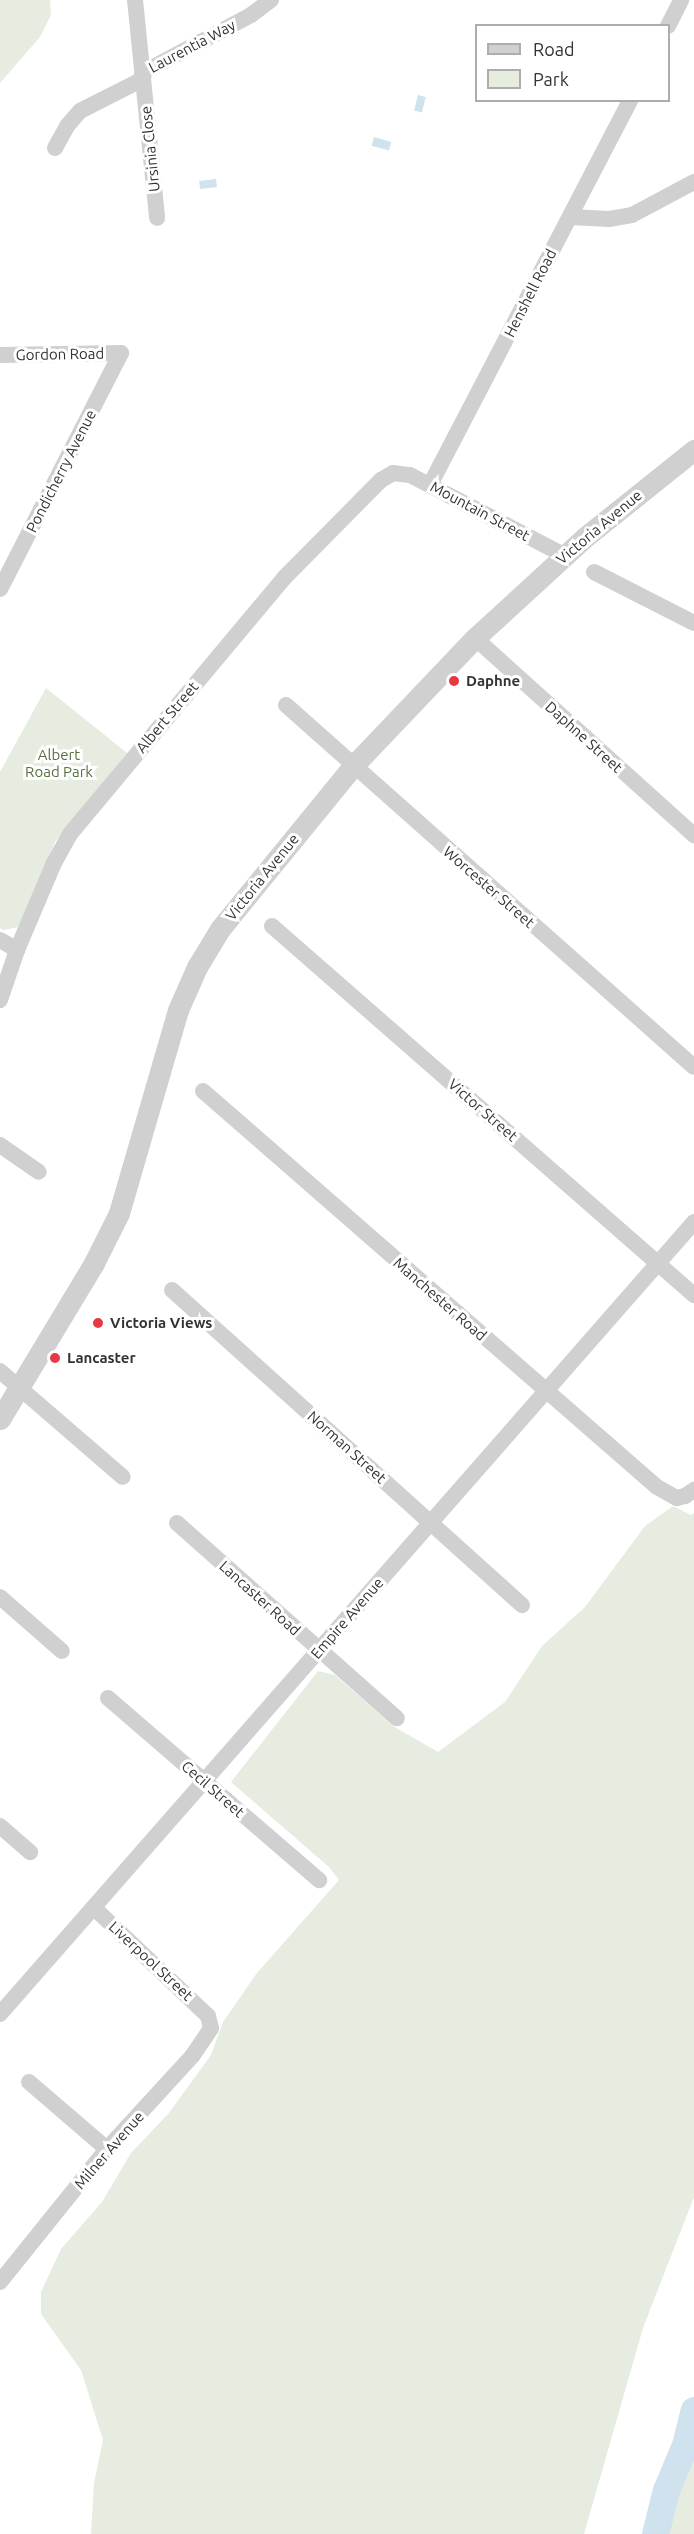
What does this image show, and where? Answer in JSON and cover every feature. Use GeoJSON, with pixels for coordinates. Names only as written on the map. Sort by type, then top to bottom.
{"type":"FeatureCollection","features":[{"type":"Feature","properties":{"kind":"street","name":"Ursinia Close"},"geometry":{"type":"LineString","coordinates":[[135,0],[157,218]]}},
{"type":"Feature","properties":{"kind":"street","name":"Laurentia Way"},"geometry":{"type":"LineString","coordinates":[[55,148],[66,126],[80,111],[251,15],[271,0]]}},
{"type":"Feature","properties":{"kind":"street"},"geometry":{"type":"LineString","coordinates":[[669,24],[681,0]]}},
{"type":"Feature","properties":{"kind":"street","name":"Henshell Road"},"geometry":{"type":"LineString","coordinates":[[430,485],[629,102]]}},
{"type":"Feature","properties":{"kind":"street"},"geometry":{"type":"LineString","coordinates":[[570,217],[609,219],[633,215],[694,182]]}},
{"type":"Feature","properties":{"kind":"street","name":"Gordon Road"},"geometry":{"type":"LineString","coordinates":[[0,355],[121,353]]}},
{"type":"Feature","properties":{"kind":"street","name":"Pondicherry Avenue"},"geometry":{"type":"LineString","coordinates":[[0,589],[121,353]]}},
{"type":"Feature","properties":{"kind":"street","name":"Victoria Avenue"},"geometry":{"type":"LineString","coordinates":[[0,1419],[90,1272],[119,1213],[178,1010],[197,967],[232,914],[353,766],[475,638],[564,555],[694,450]]}},
{"type":"Feature","properties":{"kind":"street","name":"Mountain Street"},"geometry":{"type":"LineString","coordinates":[[393,473],[410,475],[564,555]]}},
{"type":"Feature","properties":{"kind":"street","name":"Albert Street"},"geometry":{"type":"LineString","coordinates":[[0,1000],[54,863],[70,834],[284,578],[366,495],[393,473]]}},
{"type":"Feature","properties":{"kind":"street"},"geometry":{"type":"LineString","coordinates":[[594,572],[694,623]]}},
{"type":"Feature","properties":{"kind":"street","name":"Daphne Street"},"geometry":{"type":"LineString","coordinates":[[475,638],[694,835]]}},
{"type":"Feature","properties":{"kind":"street","name":"Worcester Street"},"geometry":{"type":"LineString","coordinates":[[286,705],[694,1067]]}},
{"type":"Feature","properties":{"kind":"street","name":"Victor Street"},"geometry":{"type":"LineString","coordinates":[[272,926],[694,1295]]}},
{"type":"Feature","properties":{"kind":"street"},"geometry":{"type":"LineString","coordinates":[[0,940],[18,950]]}},
{"type":"Feature","properties":{"kind":"street","name":"Manchester Road"},"geometry":{"type":"LineString","coordinates":[[203,1091],[545,1392],[657,1487],[670,1496],[688,1494]]}},
{"type":"Feature","properties":{"kind":"street"},"geometry":{"type":"LineString","coordinates":[[0,1145],[39,1172]]}},
{"type":"Feature","properties":{"kind":"street","name":"Empire Avenue"},"geometry":{"type":"LineString","coordinates":[[0,2014],[694,1222]]}},
{"type":"Feature","properties":{"kind":"street","name":"Norman Street"},"geometry":{"type":"LineString","coordinates":[[172,1290],[522,1605]]}},
{"type":"Feature","properties":{"kind":"street"},"geometry":{"type":"LineString","coordinates":[[0,1371],[123,1478]]}},
{"type":"Feature","properties":{"kind":"street","name":"Lancaster Road"},"geometry":{"type":"LineString","coordinates":[[177,1523],[398,1719]]}},
{"type":"Feature","properties":{"kind":"street"},"geometry":{"type":"LineString","coordinates":[[0,1597],[62,1651]]}},
{"type":"Feature","properties":{"kind":"street","name":"Cecil Street"},"geometry":{"type":"LineString","coordinates":[[108,1698],[319,1880]]}},
{"type":"Feature","properties":{"kind":"street"},"geometry":{"type":"LineString","coordinates":[[0,1826],[30,1852]]}},
{"type":"Feature","properties":{"kind":"street","name":"Liverpool Street"},"geometry":{"type":"LineString","coordinates":[[93,1907],[208,2016]]}},
{"type":"Feature","properties":{"kind":"street","name":"Milner Avenue"},"geometry":{"type":"LineString","coordinates":[[0,2282],[107,2149],[206,2039],[211,2028],[208,2016]]}},
{"type":"Feature","properties":{"kind":"street"},"geometry":{"type":"LineString","coordinates":[[29,2082],[107,2149]]}},
{"type":"Feature","properties":{"kind":"green space"},"geometry":{"type":"Polygon","coordinates":[[[0,0],[50,0],[51,15],[40,37],[0,83],[0,0]]]}},
{"type":"Feature","properties":{"kind":"green space","name":"Albert Road Park"},"geometry":{"type":"Polygon","coordinates":[[[46,688],[127,753],[55,842],[28,911],[18,927],[4,930],[0,928],[0,772],[46,688]]]}},
{"type":"Feature","properties":{"kind":"green space"},"geometry":{"type":"Polygon","coordinates":[[[673,1506],[691,1515],[694,1513],[694,2197],[643,2328],[584,2534],[91,2534],[94,2483],[103,2440],[81,2370],[41,2314],[41,2292],[61,2249],[102,2202],[131,2153],[169,2113],[211,2055],[223,2022],[257,1973],[339,1880],[329,1867],[231,1782],[318,1671],[335,1675],[393,1726],[438,1752],[505,1702],[542,1646],[585,1607],[645,1526],[673,1506]]]}},
{"type":"Feature","properties":{"kind":"green space"},"geometry":{"type":"Polygon","coordinates":[[[694,2410],[694,2534],[655,2534],[666,2490],[685,2445],[694,2410]]]}},
{"type":"Feature","properties":{"kind":"water"},"geometry":{"type":"Polygon","coordinates":[[[418,95],[426,97],[422,112],[414,111],[418,95]]]}},
{"type":"Feature","properties":{"kind":"water"},"geometry":{"type":"Polygon","coordinates":[[[374,137],[391,142],[389,151],[372,146],[374,137]]]}},
{"type":"Feature","properties":{"kind":"water"},"geometry":{"type":"Polygon","coordinates":[[[216,179],[217,187],[200,189],[199,181],[216,179]]]}},
{"type":"Feature","properties":{"kind":"waterway"},"geometry":{"type":"LineString","coordinates":[[655,2534],[666,2490],[685,2445],[694,2410]]}},
{"type":"Feature","properties":{"kind":"place","name":"Daphne"},"geometry":{"type":"Point","coordinates":[454,681]}},
{"type":"Feature","properties":{"kind":"place","name":"Victoria Views"},"geometry":{"type":"Point","coordinates":[98,1323]}},
{"type":"Feature","properties":{"kind":"place","name":"Lancaster"},"geometry":{"type":"Point","coordinates":[55,1358]}}]}
